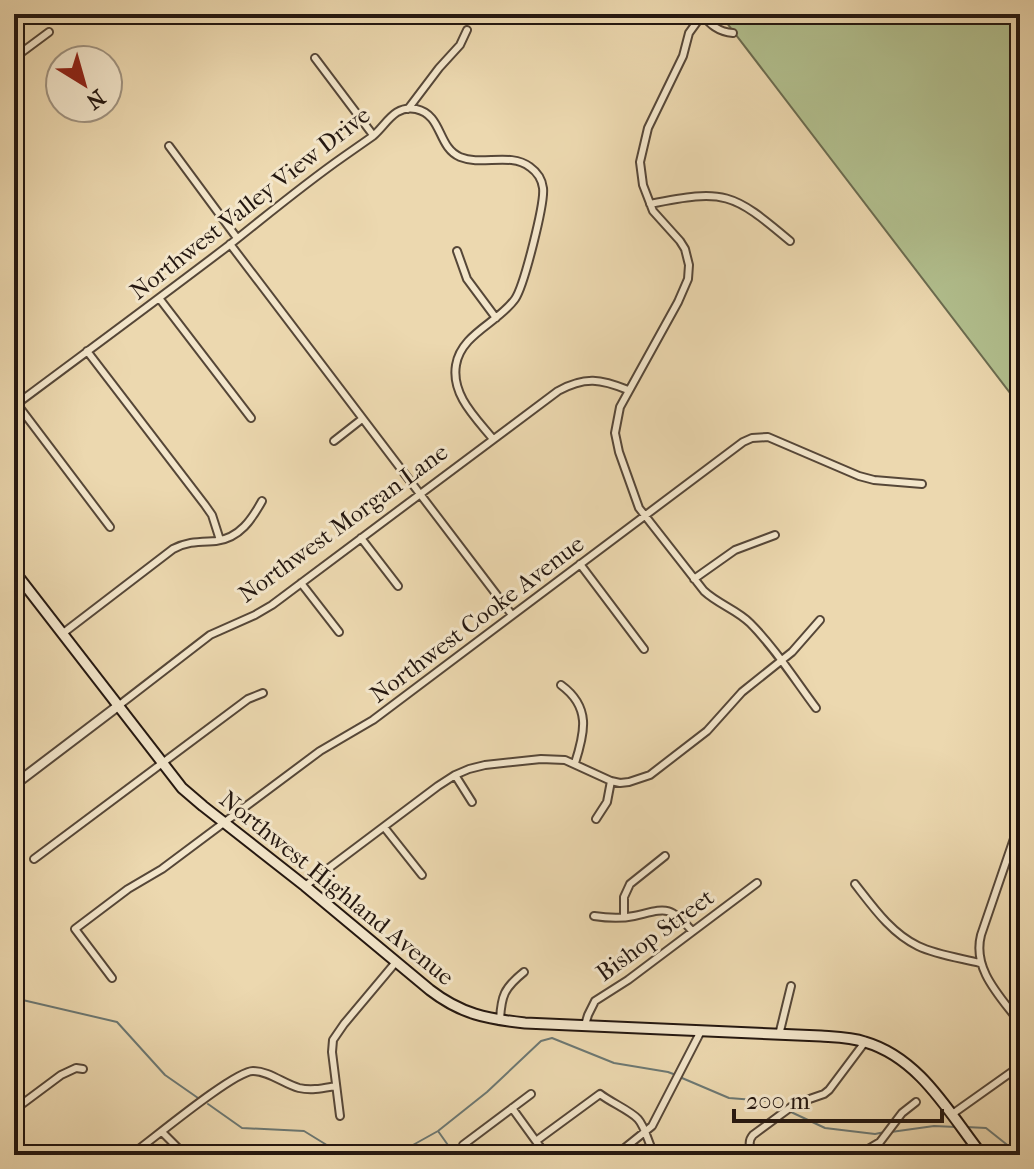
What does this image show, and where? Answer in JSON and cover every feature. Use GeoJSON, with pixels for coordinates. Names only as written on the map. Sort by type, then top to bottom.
{"type":"FeatureCollection","features":[{"type":"Feature","properties":{"kind":"main road","name":"Northwest Highland Avenue"},"geometry":{"type":"LineString","coordinates":[[14,571],[162,764],[192,797],[449,1004],[470,1014],[500,1021],[838,1037],[865,1042],[907,1063],[931,1088],[982,1155]]}},
{"type":"Feature","properties":{"kind":"street"},"geometry":{"type":"LineString","coordinates":[[733,33],[713,27],[701,15],[689,33],[683,56],[644,139],[641,175],[650,204],[659,220],[685,249],[689,272],[678,302],[620,407],[615,433],[619,452],[644,515],[712,598],[750,623],[816,708]]}},
{"type":"Feature","properties":{"kind":"street"},"geometry":{"type":"LineString","coordinates":[[408,109],[460,45],[467,30]]}},
{"type":"Feature","properties":{"kind":"street"},"geometry":{"type":"LineString","coordinates":[[14,58],[49,32]]}},
{"type":"Feature","properties":{"kind":"street"},"geometry":{"type":"LineString","coordinates":[[315,58],[373,135]]}},
{"type":"Feature","properties":{"kind":"street","name":"Northwest Valley View Drive"},"geometry":{"type":"LineString","coordinates":[[15,405],[373,135],[391,115],[408,109],[421,111],[433,118],[446,144],[460,157],[522,162],[536,172],[543,188],[522,286],[508,308],[471,337],[459,354],[455,375],[461,396],[493,439]]}},
{"type":"Feature","properties":{"kind":"street"},"geometry":{"type":"LineString","coordinates":[[169,146],[237,238]]}},
{"type":"Feature","properties":{"kind":"street"},"geometry":{"type":"LineString","coordinates":[[650,204],[699,195],[733,200],[790,241]]}},
{"type":"Feature","properties":{"kind":"street"},"geometry":{"type":"LineString","coordinates":[[230,244],[512,615]]}},
{"type":"Feature","properties":{"kind":"street"},"geometry":{"type":"LineString","coordinates":[[457,251],[467,279],[496,318]]}},
{"type":"Feature","properties":{"kind":"street"},"geometry":{"type":"LineString","coordinates":[[159,298],[251,418]]}},
{"type":"Feature","properties":{"kind":"street"},"geometry":{"type":"LineString","coordinates":[[87,351],[205,505],[212,515],[220,540]]}},
{"type":"Feature","properties":{"kind":"street","name":"Northwest Morgan Lane"},"geometry":{"type":"LineString","coordinates":[[14,785],[210,635],[264,610],[558,391],[576,382],[598,380],[628,390]]}},
{"type":"Feature","properties":{"kind":"street"},"geometry":{"type":"LineString","coordinates":[[15,405],[110,527]]}},
{"type":"Feature","properties":{"kind":"street"},"geometry":{"type":"LineString","coordinates":[[334,441],[362,419]]}},
{"type":"Feature","properties":{"kind":"street","name":"Northwest Cooke Avenue"},"geometry":{"type":"LineString","coordinates":[[112,978],[75,929],[128,889],[162,869],[320,751],[373,720],[743,442],[760,437],[776,439],[859,476],[922,484]]}},
{"type":"Feature","properties":{"kind":"street"},"geometry":{"type":"LineString","coordinates":[[62,634],[173,549],[192,541],[229,538],[254,516],[262,501]]}},
{"type":"Feature","properties":{"kind":"street"},"geometry":{"type":"LineString","coordinates":[[694,579],[735,550],[775,535]]}},
{"type":"Feature","properties":{"kind":"street"},"geometry":{"type":"LineString","coordinates":[[361,538],[398,586]]}},
{"type":"Feature","properties":{"kind":"street"},"geometry":{"type":"LineString","coordinates":[[580,564],[644,649]]}},
{"type":"Feature","properties":{"kind":"street"},"geometry":{"type":"LineString","coordinates":[[301,583],[339,632]]}},
{"type":"Feature","properties":{"kind":"street"},"geometry":{"type":"LineString","coordinates":[[305,886],[438,786],[455,775],[485,765],[553,758],[575,763],[611,781],[620,783],[639,779],[663,766],[707,731],[742,692],[781,661],[820,620]]}},
{"type":"Feature","properties":{"kind":"street"},"geometry":{"type":"LineString","coordinates":[[561,685],[577,701],[583,719],[583,737],[575,763]]}},
{"type":"Feature","properties":{"kind":"street"},"geometry":{"type":"LineString","coordinates":[[34,859],[248,699],[263,693]]}},
{"type":"Feature","properties":{"kind":"street"},"geometry":{"type":"LineString","coordinates":[[455,775],[472,802]]}},
{"type":"Feature","properties":{"kind":"street"},"geometry":{"type":"LineString","coordinates":[[596,819],[607,802],[611,781]]}},
{"type":"Feature","properties":{"kind":"street"},"geometry":{"type":"LineString","coordinates":[[1020,821],[978,950],[980,963],[995,990],[1020,1023]]}},
{"type":"Feature","properties":{"kind":"street"},"geometry":{"type":"LineString","coordinates":[[384,827],[422,875]]}},
{"type":"Feature","properties":{"kind":"street"},"geometry":{"type":"LineString","coordinates":[[624,917],[624,897],[630,884],[665,856]]}},
{"type":"Feature","properties":{"kind":"street","name":"Bishop Street"},"geometry":{"type":"LineString","coordinates":[[585,1025],[595,1001],[620,986],[757,883]]}},
{"type":"Feature","properties":{"kind":"street"},"geometry":{"type":"LineString","coordinates":[[855,884],[883,919],[907,940],[929,950],[980,963]]}},
{"type":"Feature","properties":{"kind":"street"},"geometry":{"type":"LineString","coordinates":[[594,916],[624,917],[666,910],[678,916],[692,931]]}},
{"type":"Feature","properties":{"kind":"street"},"geometry":{"type":"LineString","coordinates":[[340,1116],[331,1047],[333,1040],[396,962]]}},
{"type":"Feature","properties":{"kind":"street"},"geometry":{"type":"LineString","coordinates":[[500,1021],[505,991],[524,972]]}},
{"type":"Feature","properties":{"kind":"street"},"geometry":{"type":"LineString","coordinates":[[779,1035],[791,986]]}},
{"type":"Feature","properties":{"kind":"street"},"geometry":{"type":"LineString","coordinates":[[616,1155],[652,1126],[701,1031]]}},
{"type":"Feature","properties":{"kind":"street"},"geometry":{"type":"LineString","coordinates":[[755,1155],[749,1139],[795,1104],[829,1090],[865,1042]]}},
{"type":"Feature","properties":{"kind":"street"},"geometry":{"type":"LineString","coordinates":[[951,1115],[1020,1066]]}},
{"type":"Feature","properties":{"kind":"street"},"geometry":{"type":"LineString","coordinates":[[14,1110],[61,1075],[76,1068],[83,1069]]}},
{"type":"Feature","properties":{"kind":"street"},"geometry":{"type":"LineString","coordinates":[[131,1155],[245,1072],[262,1072],[307,1089],[336,1086]]}},
{"type":"Feature","properties":{"kind":"street"},"geometry":{"type":"LineString","coordinates":[[470,1155],[463,1145],[531,1094]]}},
{"type":"Feature","properties":{"kind":"street"},"geometry":{"type":"LineString","coordinates":[[536,1141],[600,1094],[638,1119],[655,1155]]}},
{"type":"Feature","properties":{"kind":"street"},"geometry":{"type":"LineString","coordinates":[[858,1155],[880,1142],[902,1113],[916,1102]]}},
{"type":"Feature","properties":{"kind":"street"},"geometry":{"type":"LineString","coordinates":[[512,1108],[546,1155]]}},
{"type":"Feature","properties":{"kind":"street"},"geometry":{"type":"LineString","coordinates":[[162,1132],[185,1155]]}},
{"type":"Feature","properties":{"kind":"street"},"geometry":{"type":"LineString","coordinates":[[961,1155],[974,1145]]}},
{"type":"Feature","properties":{"kind":"green space"},"geometry":{"type":"Polygon","coordinates":[[[720,14],[1020,14],[1020,406],[720,14]]]}},
{"type":"Feature","properties":{"kind":"waterway"},"geometry":{"type":"LineString","coordinates":[[14,998],[117,1022],[165,1075],[198,1098]]}},
{"type":"Feature","properties":{"kind":"waterway"},"geometry":{"type":"LineString","coordinates":[[395,1155],[438,1131],[487,1092],[541,1041],[552,1038],[614,1063],[676,1075]]}},
{"type":"Feature","properties":{"kind":"waterway"},"geometry":{"type":"LineString","coordinates":[[682,1078],[729,1098],[768,1101],[785,1109]]}},
{"type":"Feature","properties":{"kind":"waterway"},"geometry":{"type":"LineString","coordinates":[[208,1104],[242,1128],[304,1131],[343,1155]]}},
{"type":"Feature","properties":{"kind":"waterway"},"geometry":{"type":"LineString","coordinates":[[791,1112],[825,1128],[875,1134],[885,1132]]}},
{"type":"Feature","properties":{"kind":"waterway"},"geometry":{"type":"LineString","coordinates":[[891,1132],[934,1126],[956,1127]]}},
{"type":"Feature","properties":{"kind":"waterway"},"geometry":{"type":"LineString","coordinates":[[966,1127],[986,1128],[1020,1155]]}},
{"type":"Feature","properties":{"kind":"waterway"},"geometry":{"type":"LineString","coordinates":[[438,1131],[455,1155]]}}]}
